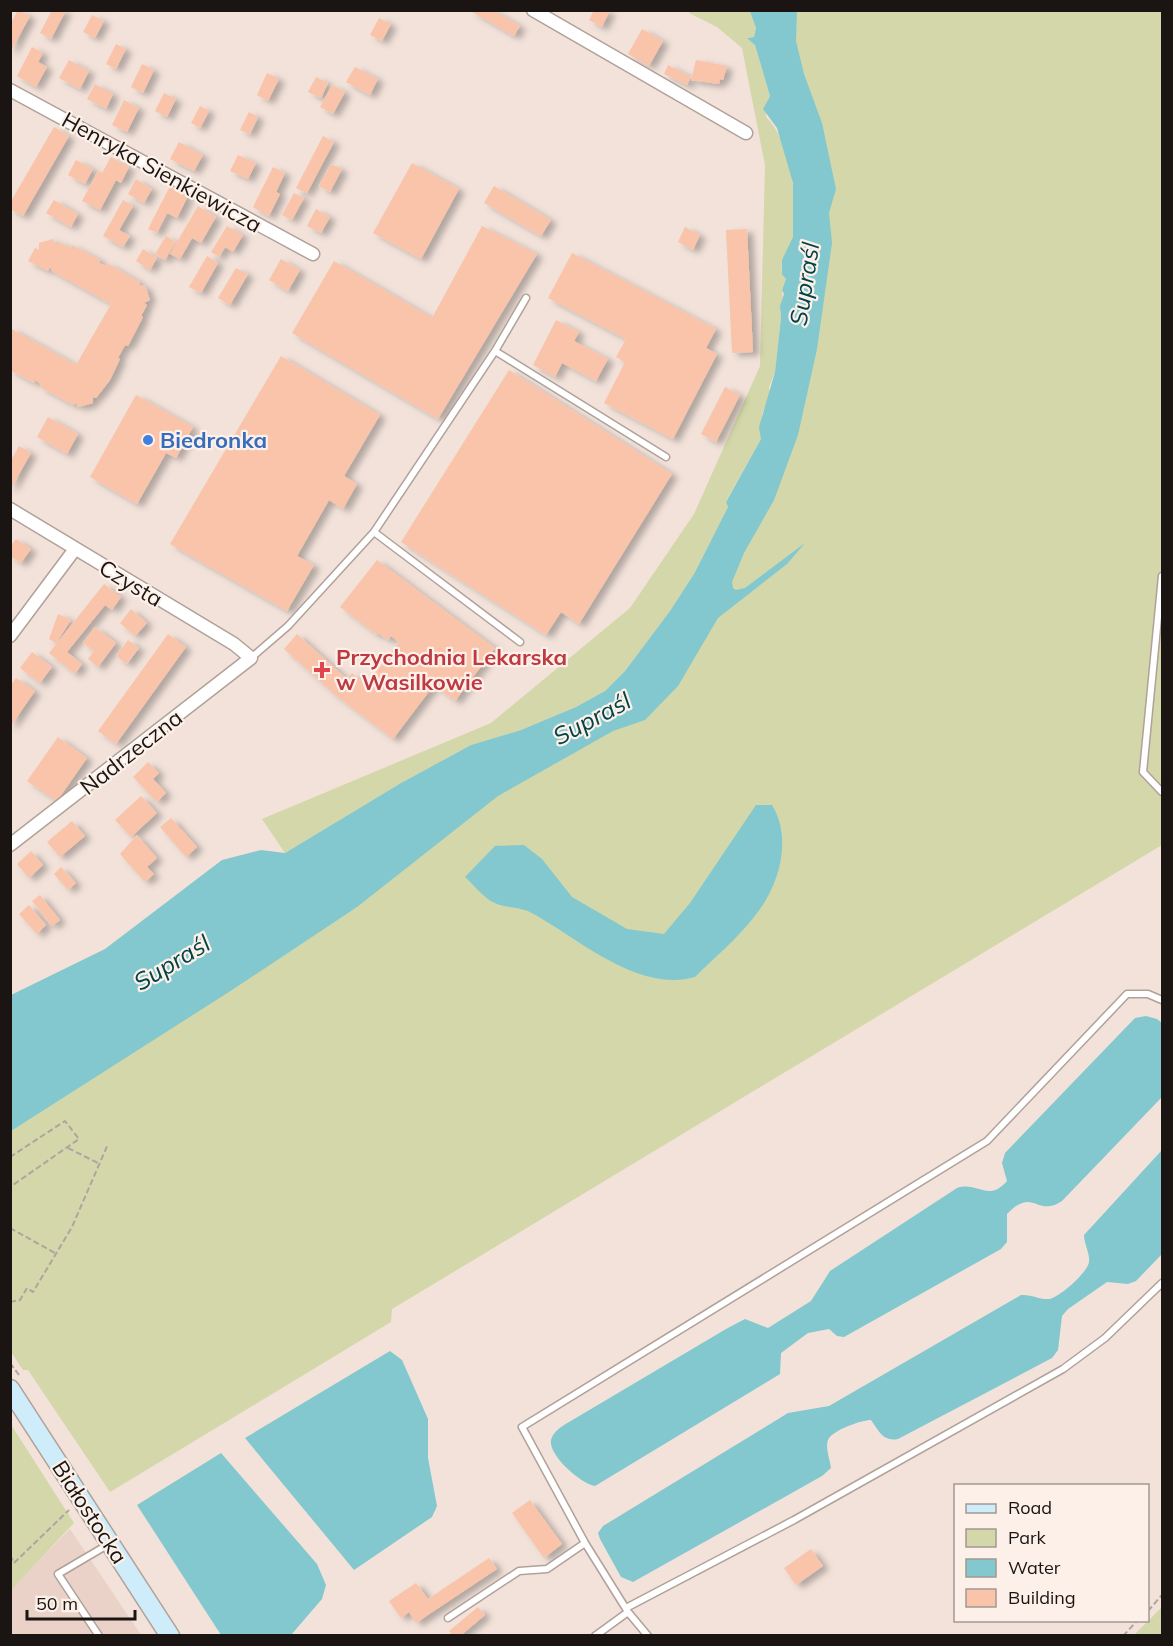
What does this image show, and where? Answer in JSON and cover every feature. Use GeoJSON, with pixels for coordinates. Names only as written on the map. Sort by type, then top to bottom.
{"type":"FeatureCollection","features":[{"type":"Feature","properties":{"kind":"main road","name":"Białostocka"},"geometry":{"type":"LineString","coordinates":[[10,1389],[170,1635]]}},
{"type":"Feature","properties":{"kind":"street"},"geometry":{"type":"LineString","coordinates":[[533,10],[746,133]]}},
{"type":"Feature","properties":{"kind":"street","name":"Henryka Sienkiewicza"},"geometry":{"type":"LineString","coordinates":[[11,91],[313,254]]}},
{"type":"Feature","properties":{"kind":"street","name":"Czysta"},"geometry":{"type":"LineString","coordinates":[[10,509],[234,644],[251,658]]}},
{"type":"Feature","properties":{"kind":"street"},"geometry":{"type":"LineString","coordinates":[[10,636],[75,549]]}},
{"type":"Feature","properties":{"kind":"street","name":"Nadrzeczna"},"geometry":{"type":"LineString","coordinates":[[10,845],[251,658]]}},
{"type":"Feature","properties":{"kind":"lane"},"geometry":{"type":"LineString","coordinates":[[251,658],[288,626],[374,532],[495,351],[526,298]]}},
{"type":"Feature","properties":{"kind":"lane"},"geometry":{"type":"LineString","coordinates":[[495,351],[666,457]]}},
{"type":"Feature","properties":{"kind":"lane"},"geometry":{"type":"LineString","coordinates":[[374,532],[520,642]]}},
{"type":"Feature","properties":{"kind":"lane"},"geometry":{"type":"LineString","coordinates":[[1162,576],[1143,772],[1162,792]]}},
{"type":"Feature","properties":{"kind":"lane"},"geometry":{"type":"LineString","coordinates":[[648,1635],[627,1610],[585,1543],[522,1427],[987,1141],[1127,994],[1148,993],[1162,1000]]}},
{"type":"Feature","properties":{"kind":"lane"},"geometry":{"type":"LineString","coordinates":[[595,1635],[627,1610],[794,1520],[1064,1368],[1105,1338],[1162,1283]]}},
{"type":"Feature","properties":{"kind":"lane"},"geometry":{"type":"LineString","coordinates":[[448,1618],[519,1571],[547,1569],[585,1543]]}},
{"type":"Feature","properties":{"kind":"lane"},"geometry":{"type":"LineString","coordinates":[[99,1635],[58,1574],[109,1544]]}},
{"type":"Feature","properties":{"kind":"path"},"geometry":{"type":"LineString","coordinates":[[10,1157],[65,1121],[79,1139],[10,1187]]}},
{"type":"Feature","properties":{"kind":"path"},"geometry":{"type":"LineString","coordinates":[[10,1302],[20,1300],[27,1288],[33,1292],[72,1227],[108,1144]]}},
{"type":"Feature","properties":{"kind":"path"},"geometry":{"type":"LineString","coordinates":[[68,1148],[100,1164]]}},
{"type":"Feature","properties":{"kind":"path"},"geometry":{"type":"LineString","coordinates":[[10,1228],[56,1253]]}},
{"type":"Feature","properties":{"kind":"path"},"geometry":{"type":"LineString","coordinates":[[10,1555],[14,1563],[72,1507]]}},
{"type":"Feature","properties":{"kind":"path"},"geometry":{"type":"LineString","coordinates":[[1149,1610],[1162,1595]]}},
{"type":"Feature","properties":{"kind":"path"},"geometry":{"type":"LineString","coordinates":[[1124,1635],[1136,1622]]}},
{"type":"Feature","properties":{"kind":"shaded area"},"geometry":{"type":"Polygon","coordinates":[[[70,1529],[141,1635],[11,1635],[10,1590],[70,1529]]]}},
{"type":"Feature","properties":{"kind":"green space"},"geometry":{"type":"Polygon","coordinates":[[[691,10],[751,11],[756,28],[754,37],[748,37],[755,45],[770,96],[766,103],[766,117],[782,141],[794,190],[795,223],[793,237],[782,262],[786,279],[782,290],[783,304],[780,306],[781,318],[775,372],[769,387],[770,396],[762,414],[761,439],[726,501],[728,507],[694,574],[670,611],[625,671],[605,691],[576,707],[521,730],[471,745],[401,783],[285,853],[262,819],[491,723],[630,608],[694,514],[760,366],[765,165],[742,48],[717,27],[689,13],[691,10]]]}},
{"type":"Feature","properties":{"kind":"green space"},"geometry":{"type":"Polygon","coordinates":[[[765,11],[1162,11],[1162,845],[392,1309],[391,1322],[110,1492],[28,1370],[23,1370],[11,1352],[11,1131],[500,784],[646,705],[767,469],[812,243],[765,11]]]}},
{"type":"Feature","properties":{"kind":"green space"},"geometry":{"type":"Polygon","coordinates":[[[10,1423],[74,1523],[11,1590],[10,1590],[10,1423]]]}},
{"type":"Feature","properties":{"kind":"green space"},"geometry":{"type":"Polygon","coordinates":[[[1162,1607],[1162,1635],[1134,1635],[1149,1622],[1162,1607]]]}},
{"type":"Feature","properties":{"kind":"water","name":"Supraśl"},"geometry":{"type":"Polygon","coordinates":[[[750,11],[797,11],[796,41],[804,74],[822,123],[836,189],[829,213],[832,243],[817,349],[798,435],[774,500],[744,553],[732,582],[733,588],[736,590],[745,588],[805,543],[787,564],[718,618],[678,686],[645,720],[613,731],[498,796],[357,907],[11,1131],[11,995],[105,949],[222,860],[261,850],[285,853],[401,783],[471,745],[521,730],[576,707],[605,691],[625,671],[670,611],[694,574],[728,507],[726,502],[761,439],[759,427],[775,372],[781,318],[780,306],[786,279],[782,274],[782,260],[793,237],[793,183],[777,128],[763,109],[770,96],[755,45],[747,38],[754,37],[756,28],[750,11]]]}},
{"type":"Feature","properties":{"kind":"water"},"geometry":{"type":"Polygon","coordinates":[[[756,805],[772,805],[778,818],[782,833],[782,847],[776,877],[763,905],[754,917],[695,977],[674,980],[631,971],[589,949],[532,913],[493,902],[465,877],[495,846],[524,845],[542,859],[572,897],[627,929],[664,934],[690,903],[756,805]]]}},
{"type":"Feature","properties":{"kind":"water"},"geometry":{"type":"Polygon","coordinates":[[[1146,1016],[1162,1023],[1162,1097],[1062,1201],[1046,1206],[1023,1203],[1007,1214],[1007,1242],[1001,1249],[844,1337],[837,1336],[829,1329],[808,1333],[781,1353],[780,1374],[595,1486],[574,1475],[560,1461],[551,1446],[551,1440],[556,1431],[564,1425],[745,1319],[768,1328],[811,1301],[830,1271],[957,1188],[971,1187],[988,1191],[1000,1187],[1007,1181],[1002,1163],[1005,1153],[1135,1018],[1146,1016]]]}},
{"type":"Feature","properties":{"kind":"water"},"geometry":{"type":"Polygon","coordinates":[[[1162,1150],[1162,1254],[1136,1281],[1128,1284],[1107,1282],[1068,1309],[1062,1316],[1058,1350],[1052,1358],[898,1439],[885,1437],[871,1420],[841,1429],[828,1440],[827,1450],[831,1468],[822,1476],[633,1582],[621,1577],[600,1539],[598,1533],[603,1526],[788,1413],[829,1406],[1021,1295],[1054,1298],[1079,1278],[1089,1262],[1084,1235],[1162,1150]]]}},
{"type":"Feature","properties":{"kind":"water"},"geometry":{"type":"Polygon","coordinates":[[[390,1351],[402,1360],[428,1419],[428,1458],[437,1506],[432,1517],[354,1570],[245,1438],[390,1351]]]}},
{"type":"Feature","properties":{"kind":"water"},"geometry":{"type":"Polygon","coordinates":[[[221,1453],[317,1564],[326,1585],[322,1599],[291,1635],[221,1635],[137,1505],[221,1453]]]}},
{"type":"Feature","properties":{"kind":"building"},"geometry":{"type":"Polygon","coordinates":[[[18,10],[30,16],[10,53],[10,25],[18,10]]]}},
{"type":"Feature","properties":{"kind":"building"},"geometry":{"type":"Polygon","coordinates":[[[52,10],[66,10],[51,39],[40,33],[52,10]]]}},
{"type":"Feature","properties":{"kind":"building"},"geometry":{"type":"Polygon","coordinates":[[[469,10],[492,10],[520,26],[514,36],[469,10]]]}},
{"type":"Feature","properties":{"kind":"building"},"geometry":{"type":"Polygon","coordinates":[[[594,10],[610,10],[602,27],[589,20],[594,10]]]}},
{"type":"Feature","properties":{"kind":"building"},"geometry":{"type":"Polygon","coordinates":[[[92,15],[104,21],[95,38],[83,32],[92,15]]]}},
{"type":"Feature","properties":{"kind":"building"},"geometry":{"type":"Polygon","coordinates":[[[379,18],[391,24],[382,41],[370,35],[379,18]]]}},
{"type":"Feature","properties":{"kind":"building"},"geometry":{"type":"Polygon","coordinates":[[[642,29],[663,41],[649,66],[628,54],[642,29]]]}},
{"type":"Feature","properties":{"kind":"building"},"geometry":{"type":"Polygon","coordinates":[[[116,44],[126,49],[116,69],[106,64],[116,44]]]}},
{"type":"Feature","properties":{"kind":"building"},"geometry":{"type":"Polygon","coordinates":[[[32,47],[43,53],[38,62],[47,67],[36,87],[17,76],[32,47]]]}},
{"type":"Feature","properties":{"kind":"building"},"geometry":{"type":"Polygon","coordinates":[[[69,60],[89,71],[80,89],[59,78],[69,60]]]}},
{"type":"Feature","properties":{"kind":"building"},"geometry":{"type":"Polygon","coordinates":[[[696,60],[727,66],[723,80],[720,79],[719,84],[691,80],[696,60]]]}},
{"type":"Feature","properties":{"kind":"building"},"geometry":{"type":"Polygon","coordinates":[[[142,64],[154,70],[143,93],[131,87],[142,64]]]}},
{"type":"Feature","properties":{"kind":"building"},"geometry":{"type":"Polygon","coordinates":[[[668,65],[691,77],[687,85],[664,74],[668,65]]]}},
{"type":"Feature","properties":{"kind":"building"},"geometry":{"type":"Polygon","coordinates":[[[355,67],[378,79],[370,95],[346,82],[355,67]]]}},
{"type":"Feature","properties":{"kind":"building"},"geometry":{"type":"Polygon","coordinates":[[[267,73],[279,79],[268,101],[257,95],[267,73]]]}},
{"type":"Feature","properties":{"kind":"building"},"geometry":{"type":"Polygon","coordinates":[[[316,77],[328,83],[321,98],[308,92],[316,77]]]}},
{"type":"Feature","properties":{"kind":"building"},"geometry":{"type":"Polygon","coordinates":[[[95,84],[113,94],[106,109],[87,99],[95,84]]]}},
{"type":"Feature","properties":{"kind":"building"},"geometry":{"type":"Polygon","coordinates":[[[332,85],[345,92],[333,114],[320,107],[332,85]]]}},
{"type":"Feature","properties":{"kind":"building"},"geometry":{"type":"Polygon","coordinates":[[[164,93],[176,99],[167,117],[155,111],[164,93]]]}},
{"type":"Feature","properties":{"kind":"building"},"geometry":{"type":"Polygon","coordinates":[[[124,100],[139,108],[127,132],[112,125],[124,100]]]}},
{"type":"Feature","properties":{"kind":"building"},"geometry":{"type":"Polygon","coordinates":[[[200,106],[209,111],[200,128],[191,123],[200,106]]]}},
{"type":"Feature","properties":{"kind":"building"},"geometry":{"type":"Polygon","coordinates":[[[249,112],[258,117],[250,134],[240,130],[249,112]]]}},
{"type":"Feature","properties":{"kind":"building"},"geometry":{"type":"Polygon","coordinates":[[[54,127],[69,136],[23,216],[10,209],[10,203],[54,127]]]}},
{"type":"Feature","properties":{"kind":"building"},"geometry":{"type":"Polygon","coordinates":[[[323,136],[334,142],[307,193],[296,188],[323,136]]]}},
{"type":"Feature","properties":{"kind":"building"},"geometry":{"type":"Polygon","coordinates":[[[179,142],[203,155],[194,171],[170,159],[179,142]]]}},
{"type":"Feature","properties":{"kind":"building"},"geometry":{"type":"Polygon","coordinates":[[[238,155],[256,163],[248,179],[230,171],[238,155]]]}},
{"type":"Feature","properties":{"kind":"building"},"geometry":{"type":"Polygon","coordinates":[[[111,157],[129,167],[121,183],[116,180],[100,210],[82,201],[98,171],[102,173],[111,157]]]}},
{"type":"Feature","properties":{"kind":"building"},"geometry":{"type":"Polygon","coordinates":[[[76,160],[93,169],[85,184],[68,175],[76,160]]]}},
{"type":"Feature","properties":{"kind":"building"},"geometry":{"type":"Polygon","coordinates":[[[412,163],[459,189],[421,259],[373,233],[412,163]]]}},
{"type":"Feature","properties":{"kind":"building"},"geometry":{"type":"Polygon","coordinates":[[[331,164],[342,169],[330,192],[319,186],[331,164]]]}},
{"type":"Feature","properties":{"kind":"building"},"geometry":{"type":"Polygon","coordinates":[[[273,167],[285,173],[276,192],[280,194],[269,216],[253,207],[273,167]]]}},
{"type":"Feature","properties":{"kind":"building"},"geometry":{"type":"Polygon","coordinates":[[[136,179],[152,189],[144,203],[128,194],[136,179]]]}},
{"type":"Feature","properties":{"kind":"building"},"geometry":{"type":"Polygon","coordinates":[[[170,186],[188,196],[177,218],[167,213],[157,233],[148,229],[170,186]]]}},
{"type":"Feature","properties":{"kind":"building"},"geometry":{"type":"Polygon","coordinates":[[[494,186],[551,220],[541,236],[484,203],[494,186]]]}},
{"type":"Feature","properties":{"kind":"building"},"geometry":{"type":"Polygon","coordinates":[[[294,193],[304,198],[292,220],[282,215],[294,193]]]}},
{"type":"Feature","properties":{"kind":"building"},"geometry":{"type":"Polygon","coordinates":[[[54,200],[78,214],[71,227],[46,213],[54,200]]]}},
{"type":"Feature","properties":{"kind":"building"},"geometry":{"type":"Polygon","coordinates":[[[123,200],[133,206],[119,230],[130,236],[123,247],[103,236],[123,200]]]}},
{"type":"Feature","properties":{"kind":"building"},"geometry":{"type":"Polygon","coordinates":[[[198,206],[216,217],[201,243],[192,238],[180,259],[170,254],[198,206]]]}},
{"type":"Feature","properties":{"kind":"building"},"geometry":{"type":"Polygon","coordinates":[[[316,209],[330,217],[321,233],[307,226],[316,209]]]}},
{"type":"Feature","properties":{"kind":"building"},"geometry":{"type":"Polygon","coordinates":[[[227,226],[243,235],[233,252],[225,247],[219,257],[211,252],[227,226]]]}},
{"type":"Feature","properties":{"kind":"building"},"geometry":{"type":"Polygon","coordinates":[[[482,226],[537,254],[438,419],[292,333],[334,261],[432,318],[482,226]]]}},
{"type":"Feature","properties":{"kind":"building"},"geometry":{"type":"Polygon","coordinates":[[[685,227],[700,235],[693,250],[678,242],[685,227]]]}},
{"type":"Feature","properties":{"kind":"building"},"geometry":{"type":"Polygon","coordinates":[[[747,229],[753,352],[732,353],[726,230],[747,229]]]}},
{"type":"Feature","properties":{"kind":"building"},"geometry":{"type":"Polygon","coordinates":[[[166,236],[176,242],[165,260],[155,254],[166,236]]]}},
{"type":"Feature","properties":{"kind":"building"},"geometry":{"type":"Polygon","coordinates":[[[53,239],[56,245],[59,242],[71,248],[72,245],[100,260],[100,263],[105,266],[107,263],[140,282],[139,286],[145,285],[150,300],[144,303],[147,305],[141,316],[143,317],[128,346],[125,345],[118,358],[120,359],[110,380],[96,398],[93,397],[93,403],[78,407],[76,403],[73,405],[40,387],[41,384],[35,380],[34,383],[10,370],[10,328],[76,365],[111,304],[52,271],[50,267],[48,271],[28,261],[35,248],[39,250],[39,243],[53,239]]]}},
{"type":"Feature","properties":{"kind":"building"},"geometry":{"type":"Polygon","coordinates":[[[143,249],[157,258],[150,270],[136,261],[143,249]]]}},
{"type":"Feature","properties":{"kind":"building"},"geometry":{"type":"Polygon","coordinates":[[[572,253],[716,329],[706,348],[717,354],[673,439],[604,403],[625,362],[616,357],[626,339],[548,298],[572,253]]]}},
{"type":"Feature","properties":{"kind":"building"},"geometry":{"type":"Polygon","coordinates":[[[207,256],[218,263],[201,293],[189,287],[207,256]]]}},
{"type":"Feature","properties":{"kind":"building"},"geometry":{"type":"Polygon","coordinates":[[[281,259],[300,270],[288,291],[269,280],[281,259]]]}},
{"type":"Feature","properties":{"kind":"building"},"geometry":{"type":"Polygon","coordinates":[[[236,268],[248,274],[230,305],[218,298],[236,268]]]}},
{"type":"Feature","properties":{"kind":"building"},"geometry":{"type":"Polygon","coordinates":[[[556,320],[579,332],[574,341],[608,359],[596,381],[562,363],[555,377],[533,365],[556,320]]]}},
{"type":"Feature","properties":{"kind":"building"},"geometry":{"type":"Polygon","coordinates":[[[281,356],[380,415],[344,476],[357,484],[343,509],[329,500],[297,556],[314,565],[287,611],[170,544],[281,356]]]}},
{"type":"Feature","properties":{"kind":"building"},"geometry":{"type":"Polygon","coordinates":[[[509,370],[672,474],[579,624],[561,612],[546,635],[401,542],[509,370]]]}},
{"type":"Feature","properties":{"kind":"building"},"geometry":{"type":"Polygon","coordinates":[[[725,387],[740,395],[716,442],[701,434],[725,387]]]}},
{"type":"Feature","properties":{"kind":"building","name":"Biedronka"},"geometry":{"type":"Polygon","coordinates":[[[136,395],[193,427],[176,458],[166,453],[137,504],[90,477],[136,395]]]}},
{"type":"Feature","properties":{"kind":"building"},"geometry":{"type":"Polygon","coordinates":[[[48,417],[78,434],[67,454],[37,437],[48,417]]]}},
{"type":"Feature","properties":{"kind":"building"},"geometry":{"type":"Polygon","coordinates":[[[19,446],[31,453],[10,490],[10,462],[19,446]]]}},
{"type":"Feature","properties":{"kind":"building"},"geometry":{"type":"Polygon","coordinates":[[[16,539],[31,549],[21,563],[10,556],[10,547],[16,539]]]}},
{"type":"Feature","properties":{"kind":"building"},"geometry":{"type":"Polygon","coordinates":[[[377,560],[495,648],[455,701],[434,685],[393,739],[334,694],[284,649],[297,634],[347,679],[352,673],[366,685],[399,642],[391,636],[388,640],[378,633],[377,635],[340,607],[377,560]]]}},
{"type":"Feature","properties":{"kind":"building"},"geometry":{"type":"Polygon","coordinates":[[[104,584],[121,597],[112,610],[105,605],[67,652],[82,664],[75,674],[49,653],[104,584]]]}},
{"type":"Feature","properties":{"kind":"building"},"geometry":{"type":"Polygon","coordinates":[[[131,609],[147,623],[135,636],[120,623],[131,609]]]}},
{"type":"Feature","properties":{"kind":"building"},"geometry":{"type":"Polygon","coordinates":[[[58,614],[71,620],[56,643],[49,639],[58,614]]]}},
{"type":"Feature","properties":{"kind":"building"},"geometry":{"type":"Polygon","coordinates":[[[95,627],[116,643],[98,667],[88,659],[94,651],[83,643],[95,627]]]}},
{"type":"Feature","properties":{"kind":"building"},"geometry":{"type":"Polygon","coordinates":[[[168,634],[186,647],[116,744],[98,731],[168,634]]]}},
{"type":"Feature","properties":{"kind":"building"},"geometry":{"type":"Polygon","coordinates":[[[128,640],[139,648],[127,664],[116,656],[128,640]]]}},
{"type":"Feature","properties":{"kind":"building"},"geometry":{"type":"Polygon","coordinates":[[[32,652],[52,667],[40,683],[20,668],[32,652]]]}},
{"type":"Feature","properties":{"kind":"building"},"geometry":{"type":"Polygon","coordinates":[[[16,678],[35,691],[10,727],[10,686],[16,678]]]}},
{"type":"Feature","properties":{"kind":"building"},"geometry":{"type":"Polygon","coordinates":[[[58,737],[87,758],[57,801],[27,781],[58,737]]]}},
{"type":"Feature","properties":{"kind":"building"},"geometry":{"type":"Polygon","coordinates":[[[148,762],[159,773],[153,779],[166,793],[157,802],[133,777],[148,762]]]}},
{"type":"Feature","properties":{"kind":"building"},"geometry":{"type":"Polygon","coordinates":[[[141,796],[157,813],[131,837],[115,820],[141,796]]]}},
{"type":"Feature","properties":{"kind":"building"},"geometry":{"type":"Polygon","coordinates":[[[171,818],[197,847],[186,857],[160,827],[171,818]]]}},
{"type":"Feature","properties":{"kind":"building"},"geometry":{"type":"Polygon","coordinates":[[[72,821],[85,836],[60,857],[47,842],[72,821]]]}},
{"type":"Feature","properties":{"kind":"building"},"geometry":{"type":"Polygon","coordinates":[[[137,835],[157,858],[147,867],[154,874],[145,882],[120,854],[137,835]]]}},
{"type":"Feature","properties":{"kind":"building"},"geometry":{"type":"Polygon","coordinates":[[[31,851],[43,865],[29,878],[17,864],[31,851]]]}},
{"type":"Feature","properties":{"kind":"building"},"geometry":{"type":"Polygon","coordinates":[[[61,867],[76,883],[68,890],[54,874],[61,867]]]}},
{"type":"Feature","properties":{"kind":"building"},"geometry":{"type":"Polygon","coordinates":[[[40,895],[60,920],[52,926],[32,901],[40,895]]]}},
{"type":"Feature","properties":{"kind":"building"},"geometry":{"type":"Polygon","coordinates":[[[29,905],[46,925],[37,934],[19,914],[29,905]]]}},
{"type":"Feature","properties":{"kind":"building"},"geometry":{"type":"Polygon","coordinates":[[[530,1500],[562,1544],[544,1558],[512,1513],[530,1500]]]}},
{"type":"Feature","properties":{"kind":"building"},"geometry":{"type":"Polygon","coordinates":[[[811,1549],[823,1566],[796,1585],[784,1568],[811,1549]]]}},
{"type":"Feature","properties":{"kind":"building"},"geometry":{"type":"Polygon","coordinates":[[[489,1558],[497,1569],[416,1623],[409,1612],[401,1618],[389,1601],[416,1583],[428,1599],[489,1558]]]}},
{"type":"Feature","properties":{"kind":"building"},"geometry":{"type":"Polygon","coordinates":[[[478,1607],[485,1615],[460,1636],[453,1636],[449,1631],[478,1607]]]}},
{"type":"Feature","properties":{"kind":"place","name":"Biedronka"},"geometry":{"type":"Point","coordinates":[148,440]}},
{"type":"Feature","properties":{"kind":"place","name":"Przychodnia Lekarska w Wasilkowie"},"geometry":{"type":"Point","coordinates":[322,670]}}]}
